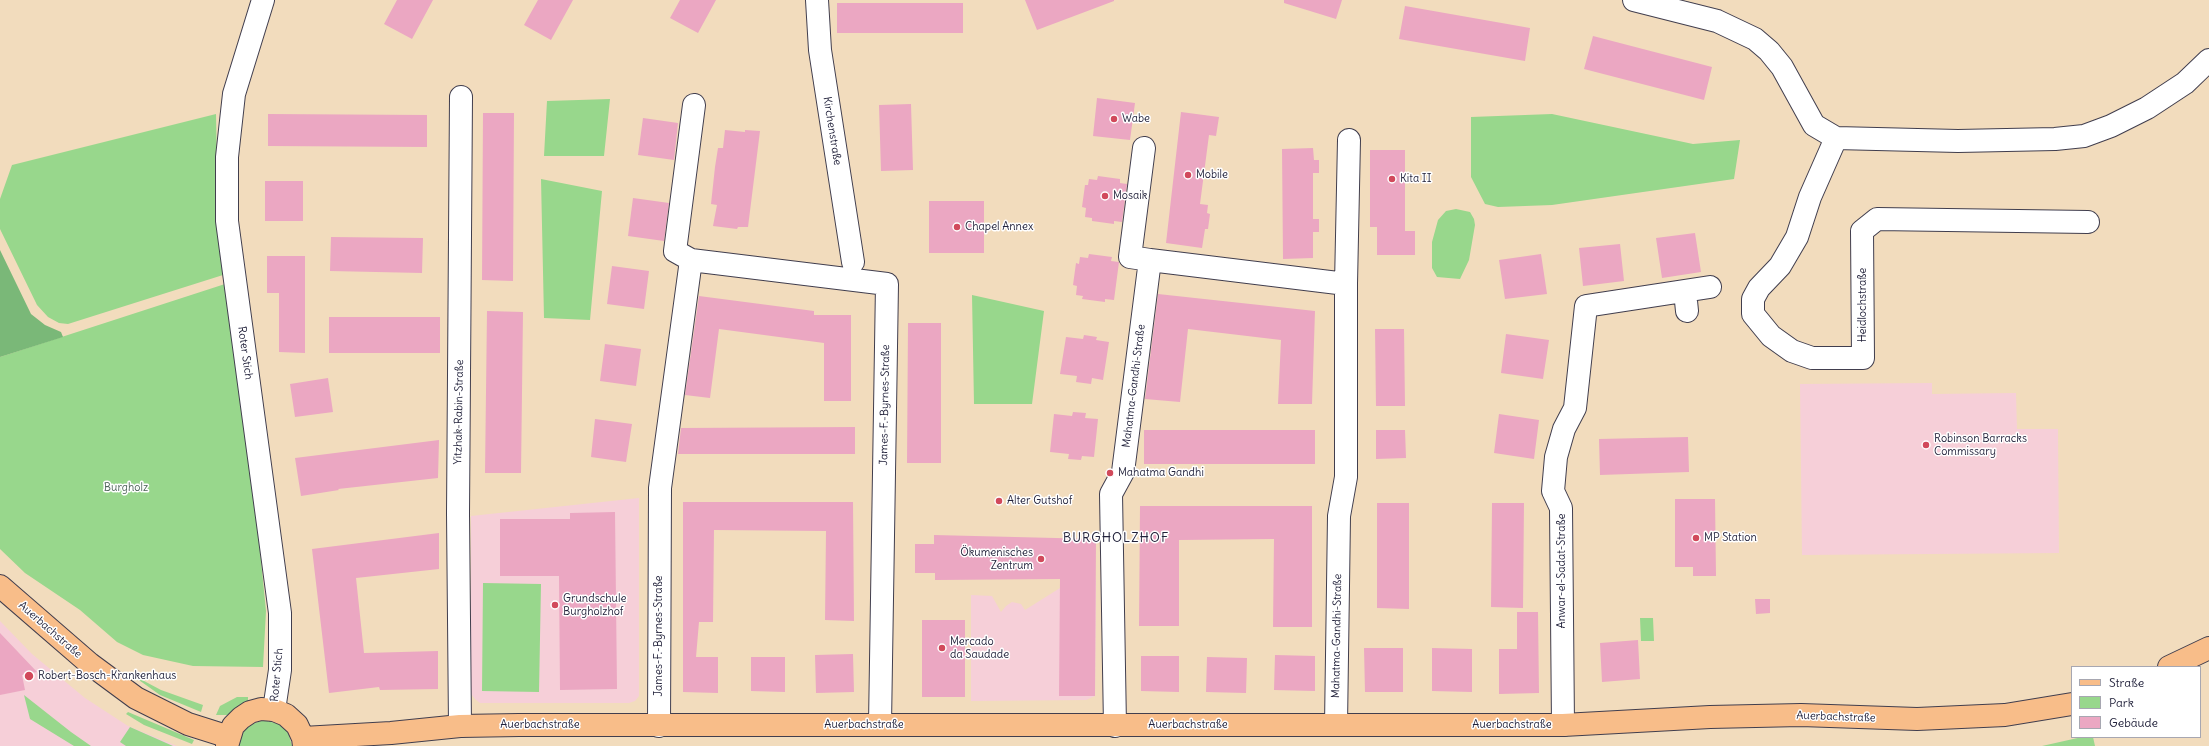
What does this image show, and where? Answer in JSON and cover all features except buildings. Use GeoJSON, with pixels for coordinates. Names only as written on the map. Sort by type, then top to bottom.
{"type":"FeatureCollection","features":[{"type":"Feature","properties":{"kind":"main road","name":"Auerbachstraße"},"geometry":{"type":"LineString","coordinates":[[0,586],[90,664],[136,698],[188,724],[228,741]]}},
{"type":"Feature","properties":{"kind":"main road"},"geometry":{"type":"LineString","coordinates":[[2171,666],[2209,648]]}},
{"type":"Feature","properties":{"kind":"main road","name":"Auerbachstraße"},"geometry":{"type":"LineString","coordinates":[[304,742],[460,726],[519,724],[659,726],[880,724],[1115,726],[1563,725],[1710,717],[1801,715],[1917,719],[2005,715],[2071,704]]}},
{"type":"Feature","properties":{"kind":"main road"},"geometry":{"type":"LineString","coordinates":[[228,741],[233,726],[246,715],[261,709],[274,710],[286,715],[297,725],[304,742]]}},
{"type":"Feature","properties":{"kind":"street","name":"Roter Stich"},"geometry":{"type":"LineString","coordinates":[[263,0],[234,94],[227,157],[227,221],[280,613],[280,670],[274,710]]}},
{"type":"Feature","properties":{"kind":"street","name":"Kirchenstraße"},"geometry":{"type":"LineString","coordinates":[[817,0],[820,50],[853,262]]}},
{"type":"Feature","properties":{"kind":"street"},"geometry":{"type":"LineString","coordinates":[[1634,0],[1680,10],[1717,21],[1755,39],[1769,51],[1782,67],[1814,125],[1836,138],[1958,141],[2055,139],[2084,136],[2112,126],[2147,108],[2185,83],[2209,60]]}},
{"type":"Feature","properties":{"kind":"street","name":"Yitzhak-Rabin-Straße"},"geometry":{"type":"LineString","coordinates":[[460,726],[458,513],[461,97]]}},
{"type":"Feature","properties":{"kind":"street","name":"James-F.-Byrnes-Straße"},"geometry":{"type":"LineString","coordinates":[[694,105],[675,251],[691,260],[887,284],[880,724]]}},
{"type":"Feature","properties":{"kind":"street","name":"Heidlochstraße"},"geometry":{"type":"LineString","coordinates":[[1836,138],[1810,197],[1797,237],[1780,266],[1759,288],[1753,299],[1753,314],[1771,336],[1787,348],[1812,358],[1863,358],[1862,231],[1877,219],[2088,222]]}},
{"type":"Feature","properties":{"kind":"street","name":"Mahatma-Gandhi-Straße"},"geometry":{"type":"LineString","coordinates":[[1336,725],[1339,516],[1346,477],[1346,284],[1349,140]]}},
{"type":"Feature","properties":{"kind":"street"},"geometry":{"type":"LineString","coordinates":[[1144,148],[1130,257],[1346,284]]}},
{"type":"Feature","properties":{"kind":"street","name":"James-F.-Byrnes-Straße"},"geometry":{"type":"LineString","coordinates":[[659,726],[660,488],[691,260]]}},
{"type":"Feature","properties":{"kind":"street","name":"Mahatma-Gandhi-Straße"},"geometry":{"type":"LineString","coordinates":[[1115,726],[1111,494],[1123,472],[1150,260]]}},
{"type":"Feature","properties":{"kind":"street","name":"Anwar-el-Sadat-Straße"},"geometry":{"type":"LineString","coordinates":[[1563,725],[1561,508],[1553,491],[1556,457],[1564,429],[1575,408],[1586,306],[1686,301],[1710,287]]}},
{"type":"Feature","properties":{"kind":"shaded area"},"geometry":{"type":"Polygon","coordinates":[[[1932,383],[1932,394],[2016,393],[2017,429],[2058,429],[2059,553],[1802,555],[1800,384],[1932,383]]]}},
{"type":"Feature","properties":{"kind":"shaded area","name":"Grundschule Burgholzhof"},"geometry":{"type":"Polygon","coordinates":[[[639,498],[639,696],[635,701],[629,703],[480,703],[471,694],[471,516],[639,498]]]}},
{"type":"Feature","properties":{"kind":"shaded area"},"geometry":{"type":"Polygon","coordinates":[[[1060,579],[1096,579],[1095,696],[1086,700],[971,701],[971,595],[992,596],[1001,612],[1012,602],[1021,604],[1025,610],[1060,588],[1060,579]]]}},
{"type":"Feature","properties":{"kind":"shaded area","name":"Robert-Bosch-Krankenhaus"},"geometry":{"type":"Polygon","coordinates":[[[0,621],[32,654],[85,698],[128,726],[177,746],[0,746],[0,621]]]}},
{"type":"Feature","properties":{"kind":"green space"},"geometry":{"type":"Polygon","coordinates":[[[610,99],[604,156],[544,156],[547,101],[610,99]]]}},
{"type":"Feature","properties":{"kind":"green space"},"geometry":{"type":"Polygon","coordinates":[[[216,114],[218,223],[223,275],[68,324],[59,323],[48,317],[37,305],[0,229],[0,199],[12,165],[216,114]]]}},
{"type":"Feature","properties":{"kind":"green space"},"geometry":{"type":"Polygon","coordinates":[[[1552,114],[1693,144],[1740,140],[1734,179],[1552,205],[1498,207],[1485,204],[1471,177],[1471,117],[1552,114]]]}},
{"type":"Feature","properties":{"kind":"green space"},"geometry":{"type":"Polygon","coordinates":[[[541,179],[602,191],[590,320],[544,318],[541,179]]]}},
{"type":"Feature","properties":{"kind":"green space"},"geometry":{"type":"Polygon","coordinates":[[[1456,209],[1470,212],[1474,219],[1475,225],[1469,260],[1460,279],[1437,277],[1432,268],[1432,242],[1438,220],[1446,211],[1456,209]]]}},
{"type":"Feature","properties":{"kind":"green space"},"geometry":{"type":"Polygon","coordinates":[[[0,250],[31,314],[45,325],[61,332],[63,337],[0,357],[0,250]]]}},
{"type":"Feature","properties":{"kind":"green space","name":"Burgholz"},"geometry":{"type":"Polygon","coordinates":[[[225,284],[257,520],[266,611],[263,667],[193,666],[143,655],[117,642],[80,610],[25,573],[0,549],[0,357],[225,284]]]}},
{"type":"Feature","properties":{"kind":"green space"},"geometry":{"type":"Polygon","coordinates":[[[972,295],[1044,311],[1032,404],[974,404],[972,295]]]}},
{"type":"Feature","properties":{"kind":"green space"},"geometry":{"type":"Polygon","coordinates":[[[483,583],[541,584],[539,692],[482,691],[483,583]]]}},
{"type":"Feature","properties":{"kind":"green space"},"geometry":{"type":"Polygon","coordinates":[[[1640,618],[1653,618],[1654,641],[1641,641],[1640,618]]]}},
{"type":"Feature","properties":{"kind":"green space"},"geometry":{"type":"Polygon","coordinates":[[[129,673],[161,690],[203,705],[201,712],[160,695],[129,673]]]}},
{"type":"Feature","properties":{"kind":"green space"},"geometry":{"type":"Polygon","coordinates":[[[24,695],[91,746],[74,746],[30,719],[24,695]]]}},
{"type":"Feature","properties":{"kind":"green space"},"geometry":{"type":"Polygon","coordinates":[[[237,697],[248,697],[248,705],[227,715],[216,715],[220,706],[237,697]]]}},
{"type":"Feature","properties":{"kind":"green space"},"geometry":{"type":"Polygon","coordinates":[[[128,712],[194,740],[192,744],[144,725],[126,714],[128,712]]]}},
{"type":"Feature","properties":{"kind":"green space"},"geometry":{"type":"Polygon","coordinates":[[[264,720],[282,725],[288,732],[292,746],[238,746],[241,733],[247,726],[264,720]]]}},
{"type":"Feature","properties":{"kind":"green space"},"geometry":{"type":"Polygon","coordinates":[[[130,727],[173,746],[126,746],[120,742],[130,727]]]}},
{"type":"Feature","properties":{"kind":"green space"},"geometry":{"type":"Polygon","coordinates":[[[2078,738],[2093,738],[2095,746],[2042,746],[2078,738]]]}},
{"type":"Feature","properties":{"kind":"place","name":"Wabe"},"geometry":{"type":"Point","coordinates":[1114,119]}},
{"type":"Feature","properties":{"kind":"place","name":"Mobile"},"geometry":{"type":"Point","coordinates":[1188,175]}},
{"type":"Feature","properties":{"kind":"place","name":"Kita II"},"geometry":{"type":"Point","coordinates":[1392,179]}},
{"type":"Feature","properties":{"kind":"place","name":"Mosaik"},"geometry":{"type":"Point","coordinates":[1105,196]}},
{"type":"Feature","properties":{"kind":"place","name":"Chapel Annex"},"geometry":{"type":"Point","coordinates":[957,227]}},
{"type":"Feature","properties":{"kind":"place","name":"Robinson Barracks Commissary"},"geometry":{"type":"Point","coordinates":[1926,445]}},
{"type":"Feature","properties":{"kind":"place","name":"Mahatma Gandhi"},"geometry":{"type":"Point","coordinates":[1110,473]}},
{"type":"Feature","properties":{"kind":"place","name":"Alter Gutshof"},"geometry":{"type":"Point","coordinates":[999,501]}},
{"type":"Feature","properties":{"kind":"place","name":"MP Station"},"geometry":{"type":"Point","coordinates":[1696,538]}},
{"type":"Feature","properties":{"kind":"place","name":"Ökumenisches Zentrum"},"geometry":{"type":"Point","coordinates":[1041,559]}},
{"type":"Feature","properties":{"kind":"place","name":"Grundschule Burgholzhof"},"geometry":{"type":"Point","coordinates":[555,605]}},
{"type":"Feature","properties":{"kind":"place","name":"Mercado da Saudade"},"geometry":{"type":"Point","coordinates":[942,648]}},
{"type":"Feature","properties":{"kind":"place","name":"Robert-Bosch-Krankenhaus"},"geometry":{"type":"Point","coordinates":[29,676]}},
{"type":"Feature","properties":{"kind":"district","name":"BURGHOLZHOF"},"geometry":{"type":"Point","coordinates":[1116,538]}}]}
